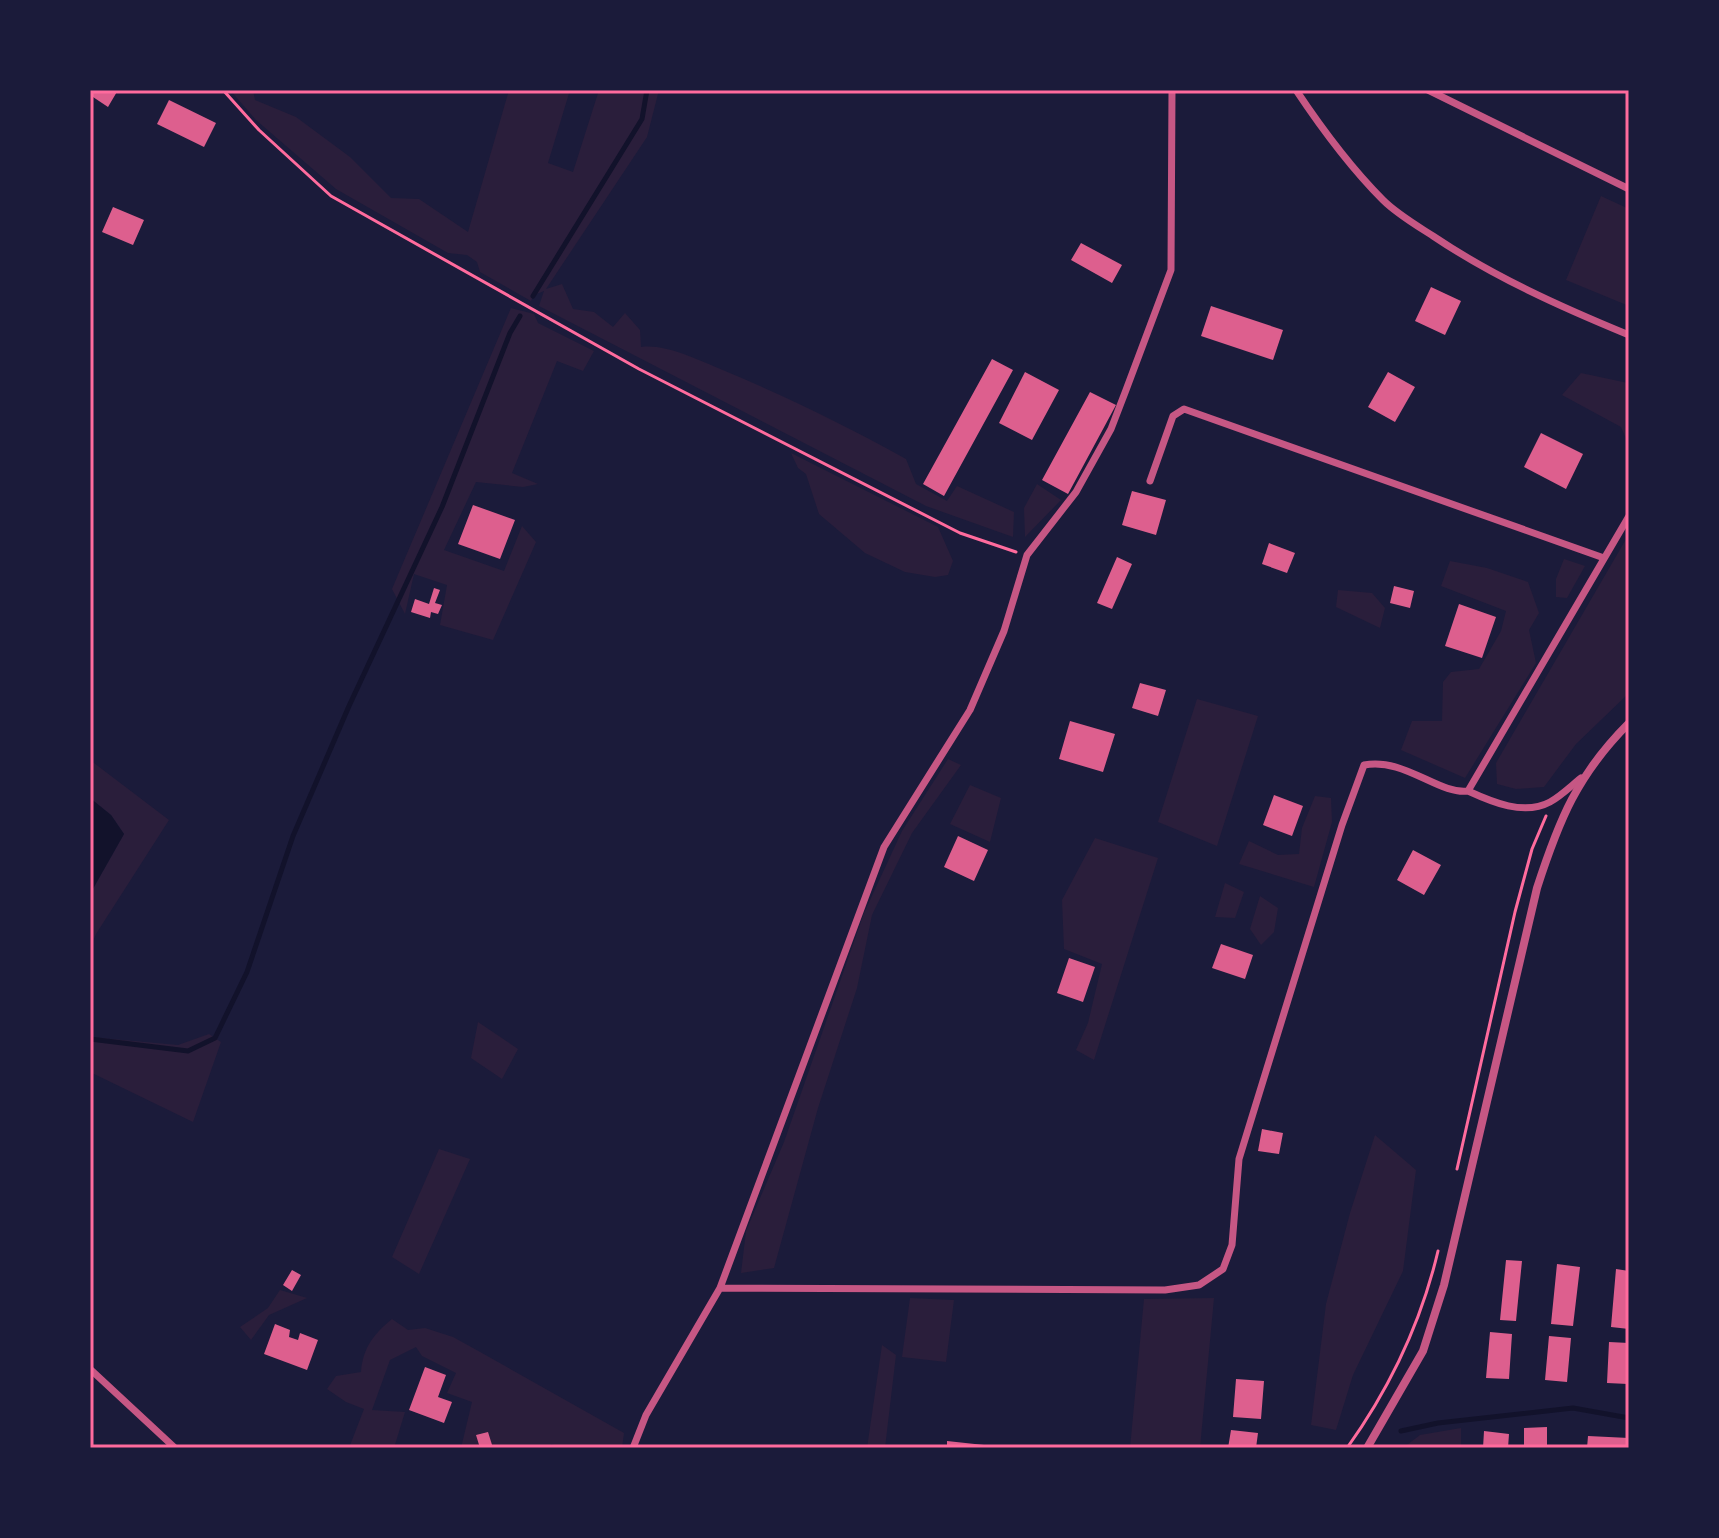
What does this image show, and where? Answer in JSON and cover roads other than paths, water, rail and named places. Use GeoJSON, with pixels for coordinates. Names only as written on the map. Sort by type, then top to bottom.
{"type":"FeatureCollection","features":[{"type":"Feature","properties":{"kind":"street"},"geometry":{"type":"LineString","coordinates":[[633,1448],[646,1415],[720,1288],[884,847],[970,710],[1004,631],[1027,555],[1076,492],[1111,429],[1171,270],[1172,90]]}},
{"type":"Feature","properties":{"kind":"street"},"geometry":{"type":"LineString","coordinates":[[1296,90],[1324,134],[1385,202],[1409,220],[1469,260],[1558,306],[1629,335]]}},
{"type":"Feature","properties":{"kind":"street"},"geometry":{"type":"LineString","coordinates":[[1428,90],[1629,189]]}},
{"type":"Feature","properties":{"kind":"street"},"geometry":{"type":"LineString","coordinates":[[1150,481],[1173,416],[1184,409],[1604,558]]}},
{"type":"Feature","properties":{"kind":"street"},"geometry":{"type":"LineString","coordinates":[[1468,791],[1629,516]]}},
{"type":"Feature","properties":{"kind":"street"},"geometry":{"type":"LineString","coordinates":[[720,1288],[1165,1290],[1199,1285],[1223,1269],[1232,1245],[1239,1159],[1342,825],[1364,765],[1379,762],[1418,774],[1459,792],[1468,791],[1497,805],[1548,803],[1581,778],[1629,723]]}},
{"type":"Feature","properties":{"kind":"street"},"geometry":{"type":"LineString","coordinates":[[1367,1448],[1423,1351],[1440,1299],[1537,888],[1555,834],[1581,778]]}},
{"type":"Feature","properties":{"kind":"street"},"geometry":{"type":"LineString","coordinates":[[90,1369],[175,1448]]}},
{"type":"Feature","properties":{"kind":"waterway"},"geometry":{"type":"LineString","coordinates":[[533,296],[642,119],[647,90]]}},
{"type":"Feature","properties":{"kind":"waterway"},"geometry":{"type":"LineString","coordinates":[[90,1039],[188,1051],[215,1038],[247,972],[293,836],[349,706],[442,507],[510,333],[520,316]]}},
{"type":"Feature","properties":{"kind":"waterway"},"geometry":{"type":"LineString","coordinates":[[1401,1431],[1438,1423],[1573,1408],[1629,1418]]}}]}
